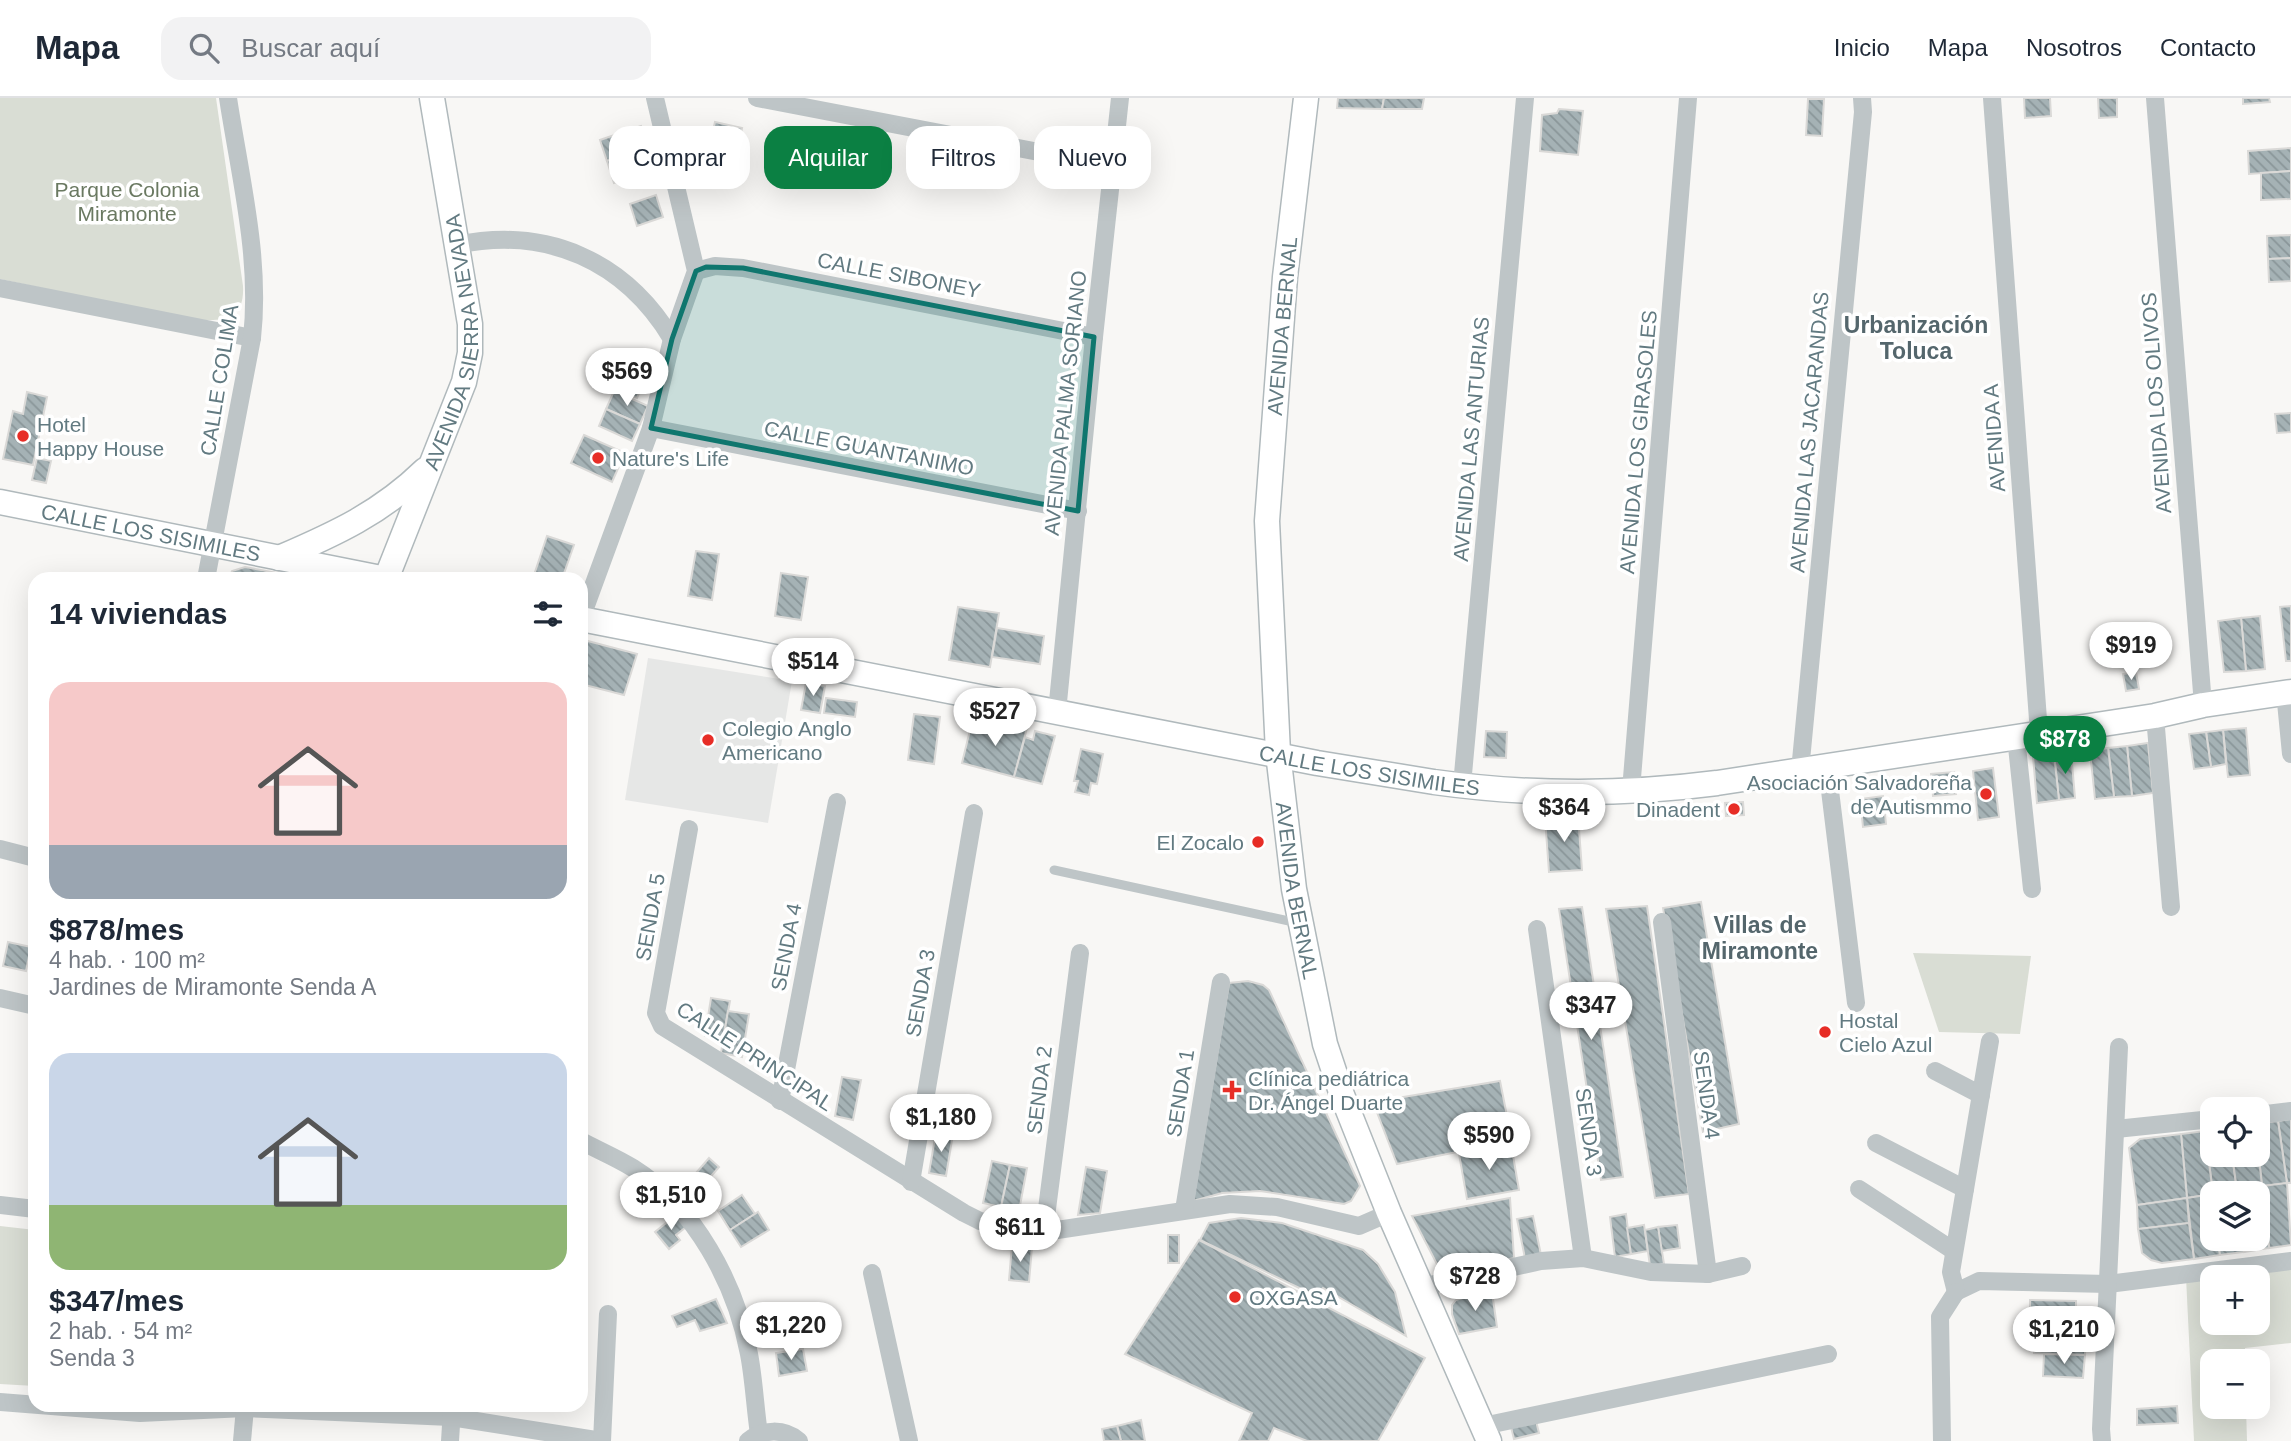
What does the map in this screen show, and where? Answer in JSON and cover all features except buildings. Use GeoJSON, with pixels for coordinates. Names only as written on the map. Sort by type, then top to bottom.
{"type":"FeatureCollection","features":[{"type":"Feature","properties":{"kind":"main road","name":"AVENIDA SIERRA NEVADA"},"geometry":{"type":"LineString","coordinates":[[389,572],[457,401],[470,353],[470,324],[432,98]]}},
{"type":"Feature","properties":{"kind":"main road","name":"AVENIDA BERNAL"},"geometry":{"type":"LineString","coordinates":[[1306,98],[1285,277],[1268,521],[1278,753],[1300,923],[1325,1044],[1342,1095],[1389,1213],[1486,1433]]}},
{"type":"Feature","properties":{"kind":"main road"},"geometry":{"type":"LineString","coordinates":[[279,558],[364,519],[407,488],[430,464]]}},
{"type":"Feature","properties":{"kind":"main road","name":"CALLE LOS SISIMILES"},"geometry":{"type":"LineString","coordinates":[[0,502],[350,572]]}},
{"type":"Feature","properties":{"kind":"main road","name":"CALLE LOS SISIMILES"},"geometry":{"type":"LineString","coordinates":[[588,620],[1330,765],[1462,785],[1545,791],[1675,789],[2155,716],[2203,705],[2288,692]]}},
{"type":"Feature","properties":{"kind":"street","name":"CALLE COLIMA"},"geometry":{"type":"LineString","coordinates":[[207,572],[256,308],[253,261],[228,98]]}},
{"type":"Feature","properties":{"kind":"street"},"geometry":{"type":"LineString","coordinates":[[588,600],[651,428],[673,340],[696,271],[655,98]]}},
{"type":"Feature","properties":{"kind":"street"},"geometry":{"type":"LineString","coordinates":[[757,98],[1034,151]]}},
{"type":"Feature","properties":{"kind":"street","name":"AVENIDA PALMA SORIANO"},"geometry":{"type":"LineString","coordinates":[[1117,126],[1120,98]]}},
{"type":"Feature","properties":{"kind":"street","name":"AVENIDA LAS ANTURIAS"},"geometry":{"type":"LineString","coordinates":[[1462,785],[1525,98]]}},
{"type":"Feature","properties":{"kind":"street","name":"AVENIDA LOS GIRASOLES"},"geometry":{"type":"LineString","coordinates":[[1631,790],[1688,98]]}},
{"type":"Feature","properties":{"kind":"street","name":"AVENIDA LAS JACARANDAS"},"geometry":{"type":"LineString","coordinates":[[1800,771],[1863,112],[1862,98]]}},
{"type":"Feature","properties":{"kind":"street","name":"AVENIDA A"},"geometry":{"type":"LineString","coordinates":[[1992,98],[2028,735],[2032,889]]}},
{"type":"Feature","properties":{"kind":"street","name":"AVENIDA LOS OLIVOS"},"geometry":{"type":"LineString","coordinates":[[2155,98],[2203,705]]}},
{"type":"Feature","properties":{"kind":"street","name":"AVENIDA PALMA SORIANO"},"geometry":{"type":"LineString","coordinates":[[1057,712],[1110,189]]}},
{"type":"Feature","properties":{"kind":"street"},"geometry":{"type":"LineString","coordinates":[[457,245],[509,239],[544,244],[578,254],[608,270],[636,292],[659,318],[673,340]]}},
{"type":"Feature","properties":{"kind":"street","name":"CALLE SIBONEY"},"geometry":{"type":"LineString","coordinates":[[696,271],[715,266],[743,268],[1094,337]]}},
{"type":"Feature","properties":{"kind":"street"},"geometry":{"type":"LineString","coordinates":[[0,288],[252,338]]}},
{"type":"Feature","properties":{"kind":"street","name":"CALLE GUANTANIMO"},"geometry":{"type":"LineString","coordinates":[[651,428],[1078,511]]}},
{"type":"Feature","properties":{"kind":"street"},"geometry":{"type":"LineString","coordinates":[[2288,692],[2291,754]]}},
{"type":"Feature","properties":{"kind":"street"},"geometry":{"type":"LineString","coordinates":[[2155,716],[2171,907]]}},
{"type":"Feature","properties":{"kind":"street"},"geometry":{"type":"LineString","coordinates":[[1827,766],[1856,1003]]}},
{"type":"Feature","properties":{"kind":"street","name":"SENDA 4"},"geometry":{"type":"LineString","coordinates":[[780,1101],[837,802]]}},
{"type":"Feature","properties":{"kind":"street","name":"SENDA 3"},"geometry":{"type":"LineString","coordinates":[[911,1182],[974,813]]}},
{"type":"Feature","properties":{"kind":"street","name":"SENDA 5"},"geometry":{"type":"LineString","coordinates":[[656,1013],[689,829]]}},
{"type":"Feature","properties":{"kind":"street"},"geometry":{"type":"LineString","coordinates":[[0,849],[28,856]]}},
{"type":"Feature","properties":{"kind":"street","name":"SENDA 4"},"geometry":{"type":"LineString","coordinates":[[1661,922],[1708,1274]]}},
{"type":"Feature","properties":{"kind":"street","name":"SENDA 3"},"geometry":{"type":"LineString","coordinates":[[1537,929],[1583,1258]]}},
{"type":"Feature","properties":{"kind":"street","name":"SENDA 2"},"geometry":{"type":"LineString","coordinates":[[1044,1232],[1080,953]]}},
{"type":"Feature","properties":{"kind":"street","name":"SENDA 1"},"geometry":{"type":"LineString","coordinates":[[1184,1210],[1221,982]]}},
{"type":"Feature","properties":{"kind":"street"},"geometry":{"type":"LineString","coordinates":[[0,998],[28,1004]]}},
{"type":"Feature","properties":{"kind":"street","name":"CALLE PRINCIPAL"},"geometry":{"type":"LineString","coordinates":[[656,1013],[662,1026],[911,1182],[980,1221],[1011,1229],[1044,1232],[1184,1210],[1230,1204],[1257,1204],[1359,1226],[1389,1213]]}},
{"type":"Feature","properties":{"kind":"street"},"geometry":{"type":"LineString","coordinates":[[1956,1292],[1951,1272],[1990,1041]]}},
{"type":"Feature","properties":{"kind":"street"},"geometry":{"type":"LineString","coordinates":[[2102,1441],[2119,1047]]}},
{"type":"Feature","properties":{"kind":"street"},"geometry":{"type":"LineString","coordinates":[[1935,1071],[1981,1095]]}},
{"type":"Feature","properties":{"kind":"street"},"geometry":{"type":"LineString","coordinates":[[2270,1114],[2291,1111]]}},
{"type":"Feature","properties":{"kind":"street"},"geometry":{"type":"LineString","coordinates":[[2116,1129],[2200,1120]]}},
{"type":"Feature","properties":{"kind":"street"},"geometry":{"type":"LineString","coordinates":[[1876,1143],[1965,1189]]}},
{"type":"Feature","properties":{"kind":"street"},"geometry":{"type":"LineString","coordinates":[[588,1145],[634,1168],[681,1208],[713,1258],[736,1307],[748,1353],[753,1437],[777,1431],[799,1441]]}},
{"type":"Feature","properties":{"kind":"street"},"geometry":{"type":"LineString","coordinates":[[1858,1189],[1954,1251]]}},
{"type":"Feature","properties":{"kind":"street"},"geometry":{"type":"LineString","coordinates":[[0,1205],[28,1208]]}},
{"type":"Feature","properties":{"kind":"street"},"geometry":{"type":"LineString","coordinates":[[1421,1287],[1541,1261],[1583,1258],[1651,1272],[1708,1274],[1742,1266]]}},
{"type":"Feature","properties":{"kind":"street"},"geometry":{"type":"LineString","coordinates":[[1941,1441],[1940,1317],[1956,1292],[1979,1281],[2108,1284],[2291,1261]]}},
{"type":"Feature","properties":{"kind":"street"},"geometry":{"type":"LineString","coordinates":[[872,1273],[909,1441]]}},
{"type":"Feature","properties":{"kind":"street"},"geometry":{"type":"LineString","coordinates":[[457,1412],[602,1441],[608,1314]]}},
{"type":"Feature","properties":{"kind":"street"},"geometry":{"type":"LineString","coordinates":[[1486,1433],[1828,1354]]}},
{"type":"Feature","properties":{"kind":"street"},"geometry":{"type":"LineString","coordinates":[[0,1402],[28,1404]]}},
{"type":"Feature","properties":{"kind":"street"},"geometry":{"type":"LineString","coordinates":[[127,1412],[161,1412]]}},
{"type":"Feature","properties":{"kind":"street"},"geometry":{"type":"LineString","coordinates":[[243,1441],[245,1412]]}},
{"type":"Feature","properties":{"kind":"street"},"geometry":{"type":"LineString","coordinates":[[450,1441],[452,1412]]}},
{"type":"Feature","properties":{"kind":"lane"},"geometry":{"type":"LineString","coordinates":[[1054,870],[1300,923]]}},
{"type":"Feature","properties":{"kind":"highlighted area"},"geometry":{"type":"Polygon","coordinates":[[[706,267],[743,268],[1094,337],[1078,511],[651,428],[672,339],[696,271],[706,267]]]}},
{"type":"Feature","properties":{"kind":"shaded area","name":"Colegio Anglo Americano"},"geometry":{"type":"Polygon","coordinates":[[[648,658],[792,681],[768,823],[625,800],[648,658]]]}},
{"type":"Feature","properties":{"kind":"green space","name":"Parque Colonia Miramonte"},"geometry":{"type":"Polygon","coordinates":[[[0,98],[216,98],[243,286],[242,299],[234,314],[219,320],[188,319],[0,279],[0,98]]]}},
{"type":"Feature","properties":{"kind":"green space"},"geometry":{"type":"Polygon","coordinates":[[[1913,953],[2031,956],[2020,1034],[1939,1032],[1913,953]]]}},
{"type":"Feature","properties":{"kind":"green space"},"geometry":{"type":"Polygon","coordinates":[[[0,1226],[28,1229],[28,1386],[0,1384],[0,1226]]]}},
{"type":"Feature","properties":{"kind":"green space"},"geometry":{"type":"Polygon","coordinates":[[[2291,1264],[2291,1343],[2245,1349],[2200,1349],[2200,1419],[2246,1419],[2247,1441],[2194,1441],[2186,1277],[2200,1275],[2200,1335],[2270,1335],[2270,1267],[2291,1264]]]}},
{"type":"Feature","properties":{"kind":"place","name":"Hotel Happy House"},"geometry":{"type":"Point","coordinates":[23,436]}},
{"type":"Feature","properties":{"kind":"place","name":"Nature's Life"},"geometry":{"type":"Point","coordinates":[598,458]}},
{"type":"Feature","properties":{"kind":"place","name":"Colegio Anglo Americano"},"geometry":{"type":"Point","coordinates":[708,740]}},
{"type":"Feature","properties":{"kind":"place","name":"Asociación Salvadoreña de Autismmo"},"geometry":{"type":"Point","coordinates":[1986,794]}},
{"type":"Feature","properties":{"kind":"place","name":"Dinadent"},"geometry":{"type":"Point","coordinates":[1734,809]}},
{"type":"Feature","properties":{"kind":"place","name":"El Zocalo"},"geometry":{"type":"Point","coordinates":[1258,842]}},
{"type":"Feature","properties":{"kind":"place","name":"Hostal Cielo Azul"},"geometry":{"type":"Point","coordinates":[1825,1032]}},
{"type":"Feature","properties":{"kind":"place","name":"Clínica pediátrica Dr. Ángel Duarte"},"geometry":{"type":"Point","coordinates":[1232,1090]}},
{"type":"Feature","properties":{"kind":"place","name":"OXGASA"},"geometry":{"type":"Point","coordinates":[1235,1297]}},
{"type":"Feature","properties":{"kind":"district","name":"Urbanización Toluca"},"geometry":{"type":"Point","coordinates":[1916,338]}},
{"type":"Feature","properties":{"kind":"district","name":"Villas de Miramonte"},"geometry":{"type":"Point","coordinates":[1760,938]}}]}
